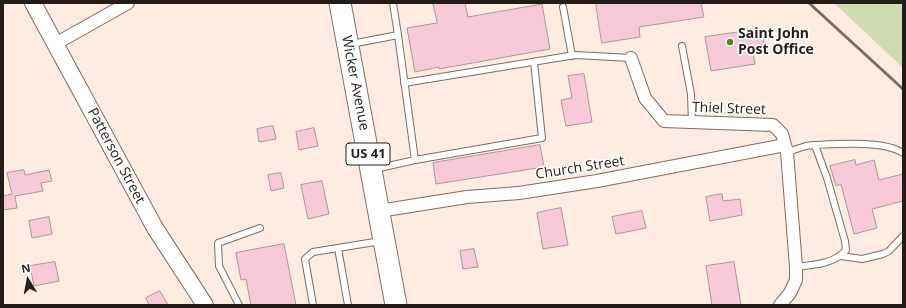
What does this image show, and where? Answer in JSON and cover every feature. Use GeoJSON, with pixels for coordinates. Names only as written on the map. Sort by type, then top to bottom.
{"type":"FeatureCollection","features":[{"type":"Feature","properties":{"kind":"highway","name":"Wicker Avenue"},"geometry":{"type":"LineString","coordinates":[[340,3],[396,305]]}},
{"type":"Feature","properties":{"kind":"street","name":"Patterson Street"},"geometry":{"type":"LineString","coordinates":[[33,3],[155,228],[205,305]]}},
{"type":"Feature","properties":{"kind":"street"},"geometry":{"type":"LineString","coordinates":[[55,44],[128,3]]}},
{"type":"Feature","properties":{"kind":"street","name":"Thiel Street"},"geometry":{"type":"LineString","coordinates":[[631,58],[645,98],[664,121],[773,125],[782,134],[786,149],[796,280],[790,293],[780,305]]}},
{"type":"Feature","properties":{"kind":"street","name":"Church Street"},"geometry":{"type":"LineString","coordinates":[[379,211],[467,197],[519,193],[786,149]]}},
{"type":"Feature","properties":{"kind":"lane"},"geometry":{"type":"LineString","coordinates":[[393,3],[415,160]]}},
{"type":"Feature","properties":{"kind":"lane"},"geometry":{"type":"LineString","coordinates":[[563,7],[572,56]]}},
{"type":"Feature","properties":{"kind":"lane"},"geometry":{"type":"LineString","coordinates":[[348,45],[398,35]]}},
{"type":"Feature","properties":{"kind":"lane"},"geometry":{"type":"LineString","coordinates":[[682,46],[691,94],[692,123]]}},
{"type":"Feature","properties":{"kind":"lane"},"geometry":{"type":"LineString","coordinates":[[404,83],[572,56],[631,58]]}},
{"type":"Feature","properties":{"kind":"lane"},"geometry":{"type":"LineString","coordinates":[[371,170],[415,160],[542,138],[534,62]]}},
{"type":"Feature","properties":{"kind":"lane"},"geometry":{"type":"LineString","coordinates":[[786,149],[813,145],[856,144],[887,147],[903,153]]}},
{"type":"Feature","properties":{"kind":"lane"},"geometry":{"type":"LineString","coordinates":[[796,267],[823,264],[841,256],[846,250],[845,241],[827,178],[818,152],[813,145]]}},
{"type":"Feature","properties":{"kind":"lane"},"geometry":{"type":"LineString","coordinates":[[239,305],[219,266],[218,243],[260,228]]}},
{"type":"Feature","properties":{"kind":"lane"},"geometry":{"type":"LineString","coordinates":[[841,256],[862,259],[883,254],[889,251],[903,236]]}},
{"type":"Feature","properties":{"kind":"lane"},"geometry":{"type":"LineString","coordinates":[[313,305],[305,259],[313,252],[384,240]]}},
{"type":"Feature","properties":{"kind":"lane"},"geometry":{"type":"LineString","coordinates":[[338,248],[348,305]]}},
{"type":"Feature","properties":{"kind":"green space"},"geometry":{"type":"Polygon","coordinates":[[[834,3],[903,3],[903,68],[834,3]]]}},
{"type":"Feature","properties":{"kind":"building"},"geometry":{"type":"Polygon","coordinates":[[[433,3],[465,3],[468,17],[542,4],[550,49],[415,72],[407,28],[437,23],[433,3]]]}},
{"type":"Feature","properties":{"kind":"building"},"geometry":{"type":"Polygon","coordinates":[[[596,3],[701,3],[704,17],[639,27],[640,37],[602,43],[596,3]]]}},
{"type":"Feature","properties":{"kind":"building"},"geometry":{"type":"Polygon","coordinates":[[[762,29],[764,46],[752,47],[755,64],[711,71],[705,37],[762,29]]]}},
{"type":"Feature","properties":{"kind":"building"},"geometry":{"type":"Polygon","coordinates":[[[584,74],[592,122],[566,126],[561,100],[572,98],[568,76],[584,74]]]}},
{"type":"Feature","properties":{"kind":"building"},"geometry":{"type":"Polygon","coordinates":[[[273,126],[276,139],[259,142],[257,129],[273,126]]]}},
{"type":"Feature","properties":{"kind":"building"},"geometry":{"type":"Polygon","coordinates":[[[314,128],[318,146],[299,150],[296,132],[314,128]]]}},
{"type":"Feature","properties":{"kind":"building"},"geometry":{"type":"Polygon","coordinates":[[[540,145],[544,167],[436,184],[433,163],[540,145]]]}},
{"type":"Feature","properties":{"kind":"building"},"geometry":{"type":"Polygon","coordinates":[[[855,160],[856,165],[874,160],[879,180],[903,174],[903,201],[872,209],[877,228],[854,234],[841,184],[836,186],[830,166],[855,160]]]}},
{"type":"Feature","properties":{"kind":"building"},"geometry":{"type":"Polygon","coordinates":[[[24,170],[25,175],[49,170],[52,181],[41,183],[43,191],[15,196],[17,208],[3,210],[3,196],[12,194],[7,173],[24,170]]]}},
{"type":"Feature","properties":{"kind":"building"},"geometry":{"type":"Polygon","coordinates":[[[281,173],[284,188],[271,191],[268,175],[281,173]]]}},
{"type":"Feature","properties":{"kind":"building"},"geometry":{"type":"Polygon","coordinates":[[[322,181],[329,214],[308,219],[301,185],[322,181]]]}},
{"type":"Feature","properties":{"kind":"building"},"geometry":{"type":"Polygon","coordinates":[[[722,194],[723,201],[740,199],[742,215],[710,221],[706,197],[722,194]]]}},
{"type":"Feature","properties":{"kind":"building"},"geometry":{"type":"Polygon","coordinates":[[[561,208],[568,245],[543,249],[537,213],[561,208]]]}},
{"type":"Feature","properties":{"kind":"building"},"geometry":{"type":"Polygon","coordinates":[[[642,211],[646,228],[616,234],[612,217],[642,211]]]}},
{"type":"Feature","properties":{"kind":"building"},"geometry":{"type":"Polygon","coordinates":[[[49,217],[52,234],[32,238],[29,221],[49,217]]]}},
{"type":"Feature","properties":{"kind":"building"},"geometry":{"type":"Polygon","coordinates":[[[284,244],[296,305],[251,305],[246,279],[241,280],[236,253],[284,244]]]}},
{"type":"Feature","properties":{"kind":"building"},"geometry":{"type":"Polygon","coordinates":[[[474,249],[478,267],[463,269],[460,251],[474,249]]]}},
{"type":"Feature","properties":{"kind":"building"},"geometry":{"type":"Polygon","coordinates":[[[55,262],[59,281],[34,286],[30,266],[55,262]]]}},
{"type":"Feature","properties":{"kind":"building"},"geometry":{"type":"Polygon","coordinates":[[[734,262],[741,305],[712,305],[706,266],[734,262]]]}},
{"type":"Feature","properties":{"kind":"building"},"geometry":{"type":"Polygon","coordinates":[[[160,291],[168,305],[149,305],[146,298],[160,291]]]}},
{"type":"Feature","properties":{"kind":"railway"},"geometry":{"type":"LineString","coordinates":[[809,3],[903,89]]}},
{"type":"Feature","properties":{"kind":"place","name":"Saint John Post Office"},"geometry":{"type":"Point","coordinates":[730,42]}}]}
